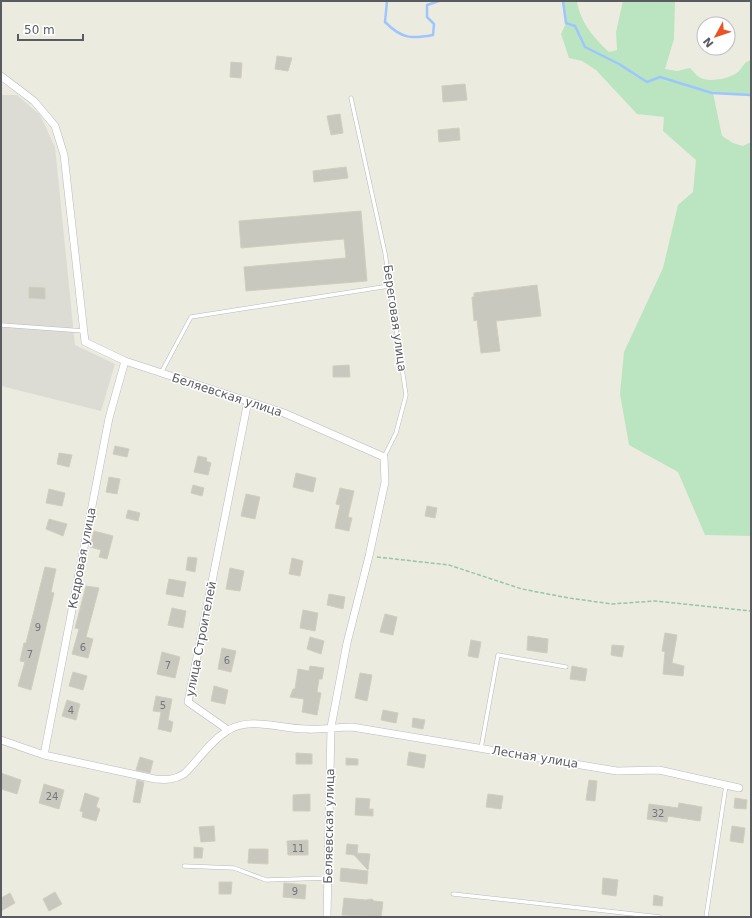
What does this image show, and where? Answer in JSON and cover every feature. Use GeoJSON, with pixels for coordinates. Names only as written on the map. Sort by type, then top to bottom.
{"type":"FeatureCollection","features":[{"type":"Feature","properties":{"kind":"street","name":"Беляевская улица"},"geometry":{"type":"LineString","coordinates":[[1,76],[34,101],[55,126],[64,155],[85,342],[125,361],[284,413],[384,457]]}},
{"type":"Feature","properties":{"kind":"street","name":"Кедровая улица"},"geometry":{"type":"LineString","coordinates":[[44,755],[109,418],[125,361]]}},
{"type":"Feature","properties":{"kind":"street","name":"улица Строителей"},"geometry":{"type":"LineString","coordinates":[[228,730],[188,702],[248,401]]}},
{"type":"Feature","properties":{"kind":"street"},"geometry":{"type":"LineString","coordinates":[[331,727],[347,643],[386,482],[384,457]]}},
{"type":"Feature","properties":{"kind":"street","name":"Лесная улица"},"geometry":{"type":"LineString","coordinates":[[228,730],[241,725],[252,724],[307,730],[331,727],[352,727],[617,770],[659,770],[739,788]]}},
{"type":"Feature","properties":{"kind":"street","name":"Беляевская улица"},"geometry":{"type":"LineString","coordinates":[[327,917],[331,727]]}},
{"type":"Feature","properties":{"kind":"street"},"geometry":{"type":"LineString","coordinates":[[1,740],[44,755],[155,779],[177,778],[190,768],[209,746],[228,730]]}},
{"type":"Feature","properties":{"kind":"lane","name":"Береговая улица"},"geometry":{"type":"LineString","coordinates":[[351,98],[385,253],[406,395],[396,433],[384,457]]}},
{"type":"Feature","properties":{"kind":"lane"},"geometry":{"type":"LineString","coordinates":[[161,373],[191,317],[389,286]]}},
{"type":"Feature","properties":{"kind":"lane"},"geometry":{"type":"LineString","coordinates":[[1,325],[84,331]]}},
{"type":"Feature","properties":{"kind":"lane"},"geometry":{"type":"LineString","coordinates":[[481,748],[498,655],[566,667]]}},
{"type":"Feature","properties":{"kind":"lane"},"geometry":{"type":"LineString","coordinates":[[706,917],[726,785]]}},
{"type":"Feature","properties":{"kind":"lane"},"geometry":{"type":"LineString","coordinates":[[184,866],[234,868],[266,880],[328,878]]}},
{"type":"Feature","properties":{"kind":"lane"},"geometry":{"type":"LineString","coordinates":[[453,894],[660,917]]}},
{"type":"Feature","properties":{"kind":"path"},"geometry":{"type":"LineString","coordinates":[[369,556],[449,565],[522,589],[569,598],[612,604],[655,601],[751,611]]}},
{"type":"Feature","properties":{"kind":"shaded area"},"geometry":{"type":"Polygon","coordinates":[[[1,95],[17,95],[40,115],[55,147],[75,345],[115,364],[101,411],[1,386],[1,95]]]}},
{"type":"Feature","properties":{"kind":"green space"},"geometry":{"type":"Polygon","coordinates":[[[563,1],[577,1],[584,23],[609,52],[617,50],[616,32],[623,1],[675,1],[674,39],[665,69],[677,71],[690,68],[703,79],[713,80],[729,77],[738,72],[745,63],[751,60],[751,95],[713,93],[722,136],[733,143],[743,146],[751,142],[751,536],[705,535],[678,472],[629,445],[620,394],[624,352],[663,268],[678,205],[693,192],[696,160],[663,131],[664,117],[637,114],[596,70],[582,61],[569,58],[561,34],[566,23],[563,1]]]}},
{"type":"Feature","properties":{"kind":"building"},"geometry":{"type":"Polygon","coordinates":[[[277,56],[292,58],[288,71],[275,69],[277,56]]]}},
{"type":"Feature","properties":{"kind":"building"},"geometry":{"type":"Polygon","coordinates":[[[231,62],[242,63],[241,78],[230,77],[231,62]]]}},
{"type":"Feature","properties":{"kind":"building"},"geometry":{"type":"Polygon","coordinates":[[[465,84],[467,100],[443,102],[442,86],[465,84]]]}},
{"type":"Feature","properties":{"kind":"building"},"geometry":{"type":"Polygon","coordinates":[[[340,114],[343,133],[331,135],[327,116],[340,114]]]}},
{"type":"Feature","properties":{"kind":"building"},"geometry":{"type":"Polygon","coordinates":[[[459,128],[460,140],[439,142],[438,130],[459,128]]]}},
{"type":"Feature","properties":{"kind":"building"},"geometry":{"type":"Polygon","coordinates":[[[346,167],[348,178],[314,182],[313,171],[346,167]]]}},
{"type":"Feature","properties":{"kind":"building"},"geometry":{"type":"Polygon","coordinates":[[[361,211],[367,281],[246,291],[244,267],[346,258],[344,239],[241,248],[239,221],[361,211]]]}},
{"type":"Feature","properties":{"kind":"building"},"geometry":{"type":"Polygon","coordinates":[[[537,285],[541,316],[496,321],[500,351],[481,353],[477,320],[474,321],[472,297],[474,297],[474,293],[537,285]]]}},
{"type":"Feature","properties":{"kind":"building"},"geometry":{"type":"Polygon","coordinates":[[[29,287],[45,288],[45,299],[29,298],[29,287]]]}},
{"type":"Feature","properties":{"kind":"building"},"geometry":{"type":"Polygon","coordinates":[[[349,365],[350,377],[333,377],[333,366],[349,365]]]}},
{"type":"Feature","properties":{"kind":"building"},"geometry":{"type":"Polygon","coordinates":[[[115,446],[129,449],[127,457],[113,454],[115,446]]]}},
{"type":"Feature","properties":{"kind":"building"},"geometry":{"type":"Polygon","coordinates":[[[59,453],[72,455],[69,467],[57,464],[59,453]]]}},
{"type":"Feature","properties":{"kind":"building"},"geometry":{"type":"Polygon","coordinates":[[[198,456],[207,458],[206,461],[211,463],[208,475],[194,472],[198,456]]]}},
{"type":"Feature","properties":{"kind":"building"},"geometry":{"type":"Polygon","coordinates":[[[296,473],[316,478],[313,492],[293,487],[296,473]]]}},
{"type":"Feature","properties":{"kind":"building"},"geometry":{"type":"Polygon","coordinates":[[[109,477],[120,479],[117,494],[106,492],[109,477]]]}},
{"type":"Feature","properties":{"kind":"building"},"geometry":{"type":"Polygon","coordinates":[[[193,485],[204,488],[202,496],[191,493],[193,485]]]}},
{"type":"Feature","properties":{"kind":"building"},"geometry":{"type":"Polygon","coordinates":[[[340,488],[354,491],[348,517],[352,518],[349,531],[335,528],[340,505],[336,504],[340,488]]]}},
{"type":"Feature","properties":{"kind":"building"},"geometry":{"type":"Polygon","coordinates":[[[49,489],[65,493],[62,506],[46,503],[49,489]]]}},
{"type":"Feature","properties":{"kind":"building"},"geometry":{"type":"Polygon","coordinates":[[[246,494],[260,497],[255,519],[241,516],[246,494]]]}},
{"type":"Feature","properties":{"kind":"building"},"geometry":{"type":"Polygon","coordinates":[[[427,506],[437,508],[435,518],[425,516],[427,506]]]}},
{"type":"Feature","properties":{"kind":"building"},"geometry":{"type":"Polygon","coordinates":[[[128,510],[140,513],[138,521],[126,518],[128,510]]]}},
{"type":"Feature","properties":{"kind":"building"},"geometry":{"type":"Polygon","coordinates":[[[49,519],[67,524],[63,536],[46,529],[49,519]]]}},
{"type":"Feature","properties":{"kind":"building"},"geometry":{"type":"Polygon","coordinates":[[[94,531],[113,536],[107,559],[99,557],[101,550],[90,547],[94,531]]]}},
{"type":"Feature","properties":{"kind":"building"},"geometry":{"type":"Polygon","coordinates":[[[188,557],[197,558],[195,572],[186,570],[188,557]]]}},
{"type":"Feature","properties":{"kind":"building"},"geometry":{"type":"Polygon","coordinates":[[[292,558],[303,561],[300,576],[289,574],[292,558]]]}},
{"type":"Feature","properties":{"kind":"building"},"geometry":{"type":"Polygon","coordinates":[[[45,567],[56,569],[51,592],[54,593],[31,690],[18,686],[25,662],[20,661],[45,567]]]}},
{"type":"Feature","properties":{"kind":"building"},"geometry":{"type":"Polygon","coordinates":[[[230,568],[244,571],[240,591],[226,589],[230,568]]]}},
{"type":"Feature","properties":{"kind":"building"},"geometry":{"type":"Polygon","coordinates":[[[169,579],[186,582],[183,597],[166,594],[169,579]]]}},
{"type":"Feature","properties":{"kind":"building"},"geometry":{"type":"Polygon","coordinates":[[[86,586],[99,588],[86,637],[93,639],[88,658],[72,654],[79,629],[75,628],[86,586]]]}},
{"type":"Feature","properties":{"kind":"building"},"geometry":{"type":"Polygon","coordinates":[[[329,594],[345,597],[343,609],[327,605],[329,594]]]}},
{"type":"Feature","properties":{"kind":"building"},"geometry":{"type":"Polygon","coordinates":[[[172,608],[186,611],[183,628],[168,625],[172,608]]]}},
{"type":"Feature","properties":{"kind":"building"},"geometry":{"type":"Polygon","coordinates":[[[303,610],[318,613],[315,631],[300,628],[303,610]]]}},
{"type":"Feature","properties":{"kind":"building"},"geometry":{"type":"Polygon","coordinates":[[[385,614],[397,617],[393,635],[380,632],[385,614]]]}},
{"type":"Feature","properties":{"kind":"building"},"geometry":{"type":"Polygon","coordinates":[[[665,633],[677,635],[672,663],[684,666],[683,676],[663,674],[665,652],[662,651],[665,633]]]}},
{"type":"Feature","properties":{"kind":"building"},"geometry":{"type":"Polygon","coordinates":[[[528,636],[548,639],[547,653],[527,650],[528,636]]]}},
{"type":"Feature","properties":{"kind":"building"},"geometry":{"type":"Polygon","coordinates":[[[310,637],[324,641],[321,654],[307,649],[310,637]]]}},
{"type":"Feature","properties":{"kind":"building"},"geometry":{"type":"Polygon","coordinates":[[[471,640],[481,642],[478,658],[468,656],[471,640]]]}},
{"type":"Feature","properties":{"kind":"building"},"geometry":{"type":"Polygon","coordinates":[[[612,645],[624,646],[622,657],[611,655],[612,645]]]}},
{"type":"Feature","properties":{"kind":"building"},"geometry":{"type":"Polygon","coordinates":[[[222,648],[236,651],[231,672],[218,669],[222,648]]]}},
{"type":"Feature","properties":{"kind":"building"},"geometry":{"type":"Polygon","coordinates":[[[162,652],[180,657],[175,678],[157,674],[162,652]]]}},
{"type":"Feature","properties":{"kind":"building"},"geometry":{"type":"Polygon","coordinates":[[[310,666],[324,668],[322,679],[319,679],[317,692],[321,693],[317,715],[302,712],[304,699],[290,697],[293,689],[295,689],[298,669],[309,671],[310,666]]]}},
{"type":"Feature","properties":{"kind":"building"},"geometry":{"type":"Polygon","coordinates":[[[572,666],[587,669],[585,681],[570,679],[572,666]]]}},
{"type":"Feature","properties":{"kind":"building"},"geometry":{"type":"Polygon","coordinates":[[[73,672],[87,676],[83,690],[69,686],[73,672]]]}},
{"type":"Feature","properties":{"kind":"building"},"geometry":{"type":"Polygon","coordinates":[[[360,673],[372,675],[367,701],[355,698],[360,673]]]}},
{"type":"Feature","properties":{"kind":"building"},"geometry":{"type":"Polygon","coordinates":[[[214,686],[228,690],[225,704],[211,701],[214,686]]]}},
{"type":"Feature","properties":{"kind":"building"},"geometry":{"type":"Polygon","coordinates":[[[156,696],[172,699],[168,720],[173,722],[171,732],[158,729],[161,712],[153,711],[156,696]]]}},
{"type":"Feature","properties":{"kind":"building"},"geometry":{"type":"Polygon","coordinates":[[[67,700],[80,704],[76,720],[62,716],[67,700]]]}},
{"type":"Feature","properties":{"kind":"building"},"geometry":{"type":"Polygon","coordinates":[[[383,710],[398,713],[396,723],[381,720],[383,710]]]}},
{"type":"Feature","properties":{"kind":"building"},"geometry":{"type":"Polygon","coordinates":[[[413,718],[425,720],[423,729],[412,727],[413,718]]]}},
{"type":"Feature","properties":{"kind":"building"},"geometry":{"type":"Polygon","coordinates":[[[409,752],[426,755],[424,768],[407,765],[409,752]]]}},
{"type":"Feature","properties":{"kind":"building"},"geometry":{"type":"Polygon","coordinates":[[[296,753],[312,754],[312,764],[296,764],[296,753]]]}},
{"type":"Feature","properties":{"kind":"building"},"geometry":{"type":"Polygon","coordinates":[[[140,757],[153,761],[150,773],[136,770],[140,757]]]}},
{"type":"Feature","properties":{"kind":"building"},"geometry":{"type":"Polygon","coordinates":[[[346,758],[358,759],[358,765],[346,765],[346,758]]]}},
{"type":"Feature","properties":{"kind":"building"},"geometry":{"type":"Polygon","coordinates":[[[1,773],[21,780],[17,794],[1,789],[1,773]]]}},
{"type":"Feature","properties":{"kind":"building"},"geometry":{"type":"Polygon","coordinates":[[[137,780],[144,782],[140,803],[133,802],[137,780]]]}},
{"type":"Feature","properties":{"kind":"building"},"geometry":{"type":"Polygon","coordinates":[[[589,780],[597,781],[595,801],[586,800],[589,780]]]}},
{"type":"Feature","properties":{"kind":"building"},"geometry":{"type":"Polygon","coordinates":[[[44,784],[64,790],[59,809],[39,803],[44,784]]]}},
{"type":"Feature","properties":{"kind":"building"},"geometry":{"type":"Polygon","coordinates":[[[85,793],[99,798],[96,807],[100,809],[96,821],[82,817],[83,812],[80,811],[85,793]]]}},
{"type":"Feature","properties":{"kind":"building"},"geometry":{"type":"Polygon","coordinates":[[[310,794],[310,811],[293,811],[293,795],[310,794]]]}},
{"type":"Feature","properties":{"kind":"building"},"geometry":{"type":"Polygon","coordinates":[[[488,794],[503,796],[501,809],[486,807],[488,794]]]}},
{"type":"Feature","properties":{"kind":"building"},"geometry":{"type":"Polygon","coordinates":[[[356,798],[370,799],[369,809],[373,809],[373,816],[355,815],[356,798]]]}},
{"type":"Feature","properties":{"kind":"building"},"geometry":{"type":"Polygon","coordinates":[[[735,798],[747,800],[746,809],[734,808],[735,798]]]}},
{"type":"Feature","properties":{"kind":"building"},"geometry":{"type":"Polygon","coordinates":[[[679,803],[702,807],[700,821],[668,816],[667,822],[647,819],[649,804],[678,808],[679,803]]]}},
{"type":"Feature","properties":{"kind":"building"},"geometry":{"type":"Polygon","coordinates":[[[214,826],[215,841],[201,842],[199,827],[214,826]]]}},
{"type":"Feature","properties":{"kind":"building"},"geometry":{"type":"Polygon","coordinates":[[[732,826],[745,828],[743,843],[730,841],[732,826]]]}},
{"type":"Feature","properties":{"kind":"building"},"geometry":{"type":"Polygon","coordinates":[[[308,840],[308,855],[288,855],[287,841],[308,840]]]}},
{"type":"Feature","properties":{"kind":"building"},"geometry":{"type":"Polygon","coordinates":[[[347,844],[358,845],[357,853],[370,854],[368,870],[354,855],[346,854],[347,844]]]}},
{"type":"Feature","properties":{"kind":"building"},"geometry":{"type":"Polygon","coordinates":[[[194,847],[203,848],[202,858],[194,858],[194,847]]]}},
{"type":"Feature","properties":{"kind":"building"},"geometry":{"type":"Polygon","coordinates":[[[249,849],[268,849],[268,864],[248,863],[249,849]]]}},
{"type":"Feature","properties":{"kind":"building"},"geometry":{"type":"Polygon","coordinates":[[[341,868],[368,871],[367,884],[340,881],[341,868]]]}},
{"type":"Feature","properties":{"kind":"building"},"geometry":{"type":"Polygon","coordinates":[[[603,878],[618,880],[616,896],[602,894],[603,878]]]}},
{"type":"Feature","properties":{"kind":"building"},"geometry":{"type":"Polygon","coordinates":[[[219,882],[232,882],[231,894],[219,894],[219,882]]]}},
{"type":"Feature","properties":{"kind":"building"},"geometry":{"type":"Polygon","coordinates":[[[284,883],[306,885],[305,899],[283,897],[284,883]]]}},
{"type":"Feature","properties":{"kind":"building"},"geometry":{"type":"Polygon","coordinates":[[[55,892],[62,904],[49,911],[43,899],[55,892]]]}},
{"type":"Feature","properties":{"kind":"building"},"geometry":{"type":"Polygon","coordinates":[[[10,893],[15,903],[1,911],[1,898],[10,893]]]}},
{"type":"Feature","properties":{"kind":"building"},"geometry":{"type":"Polygon","coordinates":[[[654,895],[663,897],[662,906],[653,905],[654,895]]]}},
{"type":"Feature","properties":{"kind":"building"},"geometry":{"type":"Polygon","coordinates":[[[344,898],[366,900],[372,899],[374,901],[383,902],[381,917],[342,915],[344,898]]]}},
{"type":"Feature","properties":{"kind":"waterway"},"geometry":{"type":"LineString","coordinates":[[387,1],[385,22],[402,35],[413,37],[433,35],[434,24],[427,17],[427,5],[439,1]]}},
{"type":"Feature","properties":{"kind":"waterway"},"geometry":{"type":"LineString","coordinates":[[563,1],[566,23],[575,26],[585,47],[619,64],[647,82],[660,77],[712,93],[751,95]]}}]}
